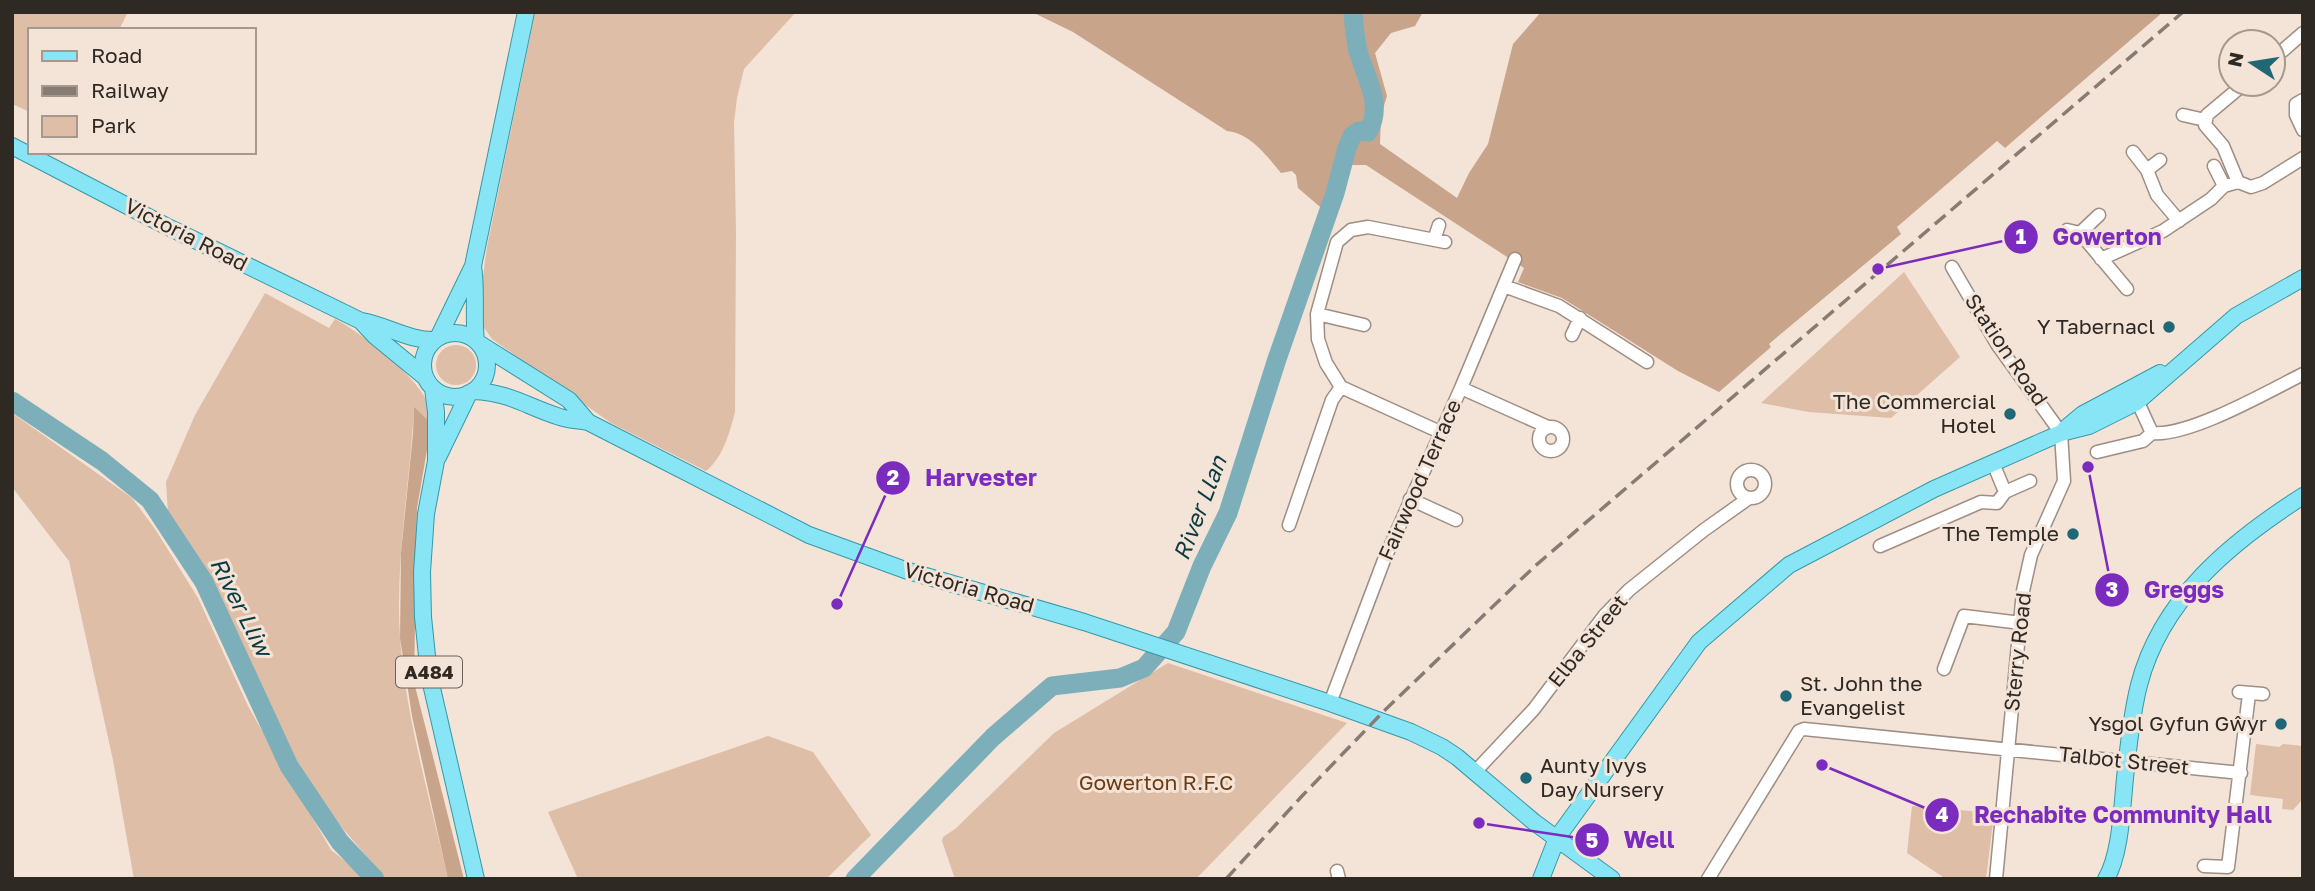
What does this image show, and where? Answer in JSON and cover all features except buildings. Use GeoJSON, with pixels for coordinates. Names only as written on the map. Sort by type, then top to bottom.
{"type":"FeatureCollection","features":[{"type":"Feature","properties":{"kind":"main road"},"geometry":{"type":"LineString","coordinates":[[437,339],[473,266],[526,12]]}},
{"type":"Feature","properties":{"kind":"main road","name":"Victoria Road"},"geometry":{"type":"LineString","coordinates":[[12,146],[164,225],[361,321],[380,324],[414,339],[437,339]]}},
{"type":"Feature","properties":{"kind":"main road"},"geometry":{"type":"LineString","coordinates":[[473,266],[477,342]]}},
{"type":"Feature","properties":{"kind":"main road"},"geometry":{"type":"LineString","coordinates":[[1541,879],[1557,838],[1699,642],[1789,565],[1934,489],[2061,433],[2083,414],[2135,396],[2165,379],[2187,356],[2236,316],[2303,278]]}},
{"type":"Feature","properties":{"kind":"main road","name":"Victoria Road"},"geometry":{"type":"LineString","coordinates":[[361,321],[429,383]]}},
{"type":"Feature","properties":{"kind":"main road"},"geometry":{"type":"LineString","coordinates":[[450,333],[460,333],[477,342],[484,351],[486,370],[481,383],[471,392],[450,396],[429,383],[424,358],[429,346],[437,339],[450,333]]}},
{"type":"Feature","properties":{"kind":"main road","name":"Victoria Road"},"geometry":{"type":"LineString","coordinates":[[477,342],[569,400],[588,422]]}},
{"type":"Feature","properties":{"kind":"main road","name":"A484"},"geometry":{"type":"LineString","coordinates":[[429,383],[436,412],[436,461],[426,514],[422,572],[423,617],[429,676],[476,879]]}},
{"type":"Feature","properties":{"kind":"main road","name":"Victoria Road"},"geometry":{"type":"LineString","coordinates":[[471,392],[495,392],[561,418],[588,422],[809,535],[905,570],[1084,622],[1411,732],[1442,747],[1612,879]]}},
{"type":"Feature","properties":{"kind":"main road","name":"A484"},"geometry":{"type":"LineString","coordinates":[[436,461],[471,392]]}},
{"type":"Feature","properties":{"kind":"main road"},"geometry":{"type":"LineString","coordinates":[[2106,879],[2111,871],[2117,844],[2139,685],[2150,653],[2167,619],[2186,592],[2215,563],[2269,518],[2303,496]]}},
{"type":"Feature","properties":{"kind":"street"},"geometry":{"type":"LineString","coordinates":[[2287,47],[2303,33]]}},
{"type":"Feature","properties":{"kind":"street"},"geometry":{"type":"LineString","coordinates":[[2227,98],[2207,115],[2205,125],[2223,146],[2238,182]]}},
{"type":"Feature","properties":{"kind":"street"},"geometry":{"type":"LineString","coordinates":[[2303,100],[2296,104],[2296,115],[2303,130]]}},
{"type":"Feature","properties":{"kind":"street"},"geometry":{"type":"LineString","coordinates":[[2183,115],[2205,120]]}},
{"type":"Feature","properties":{"kind":"street"},"geometry":{"type":"LineString","coordinates":[[2133,152],[2147,170],[2157,195],[2179,221]]}},
{"type":"Feature","properties":{"kind":"street"},"geometry":{"type":"LineString","coordinates":[[2101,259],[2163,231],[2211,199],[2224,186],[2238,182],[2251,187],[2263,183],[2303,158]]}},
{"type":"Feature","properties":{"kind":"street"},"geometry":{"type":"LineString","coordinates":[[2147,170],[2160,160]]}},
{"type":"Feature","properties":{"kind":"street"},"geometry":{"type":"LineString","coordinates":[[2214,166],[2224,186]]}},
{"type":"Feature","properties":{"kind":"street"},"geometry":{"type":"LineString","coordinates":[[2099,215],[2073,232],[2127,289]]}},
{"type":"Feature","properties":{"kind":"street"},"geometry":{"type":"LineString","coordinates":[[1439,225],[1439,241],[1368,227],[1350,230],[1337,242],[1317,314],[1318,339],[1326,363],[1341,387],[1440,432]]}},
{"type":"Feature","properties":{"kind":"street","name":"Fairwood Terrace"},"geometry":{"type":"LineString","coordinates":[[1331,703],[1384,560],[1515,259]]}},
{"type":"Feature","properties":{"kind":"street","name":"Station Road"},"geometry":{"type":"LineString","coordinates":[[1952,267],[1997,344],[2061,433]]}},
{"type":"Feature","properties":{"kind":"street"},"geometry":{"type":"LineString","coordinates":[[1504,286],[1559,306],[1647,362]]}},
{"type":"Feature","properties":{"kind":"street"},"geometry":{"type":"LineString","coordinates":[[1317,314],[1364,325]]}},
{"type":"Feature","properties":{"kind":"street"},"geometry":{"type":"LineString","coordinates":[[1572,335],[1580,318]]}},
{"type":"Feature","properties":{"kind":"street"},"geometry":{"type":"LineString","coordinates":[[2105,446],[2143,441],[2152,433],[2164,434],[2230,411],[2303,374]]}},
{"type":"Feature","properties":{"kind":"street"},"geometry":{"type":"LineString","coordinates":[[1289,525],[1300,514],[1332,400],[1341,387]]}},
{"type":"Feature","properties":{"kind":"street"},"geometry":{"type":"LineString","coordinates":[[1461,388],[1548,427]]}},
{"type":"Feature","properties":{"kind":"street"},"geometry":{"type":"LineString","coordinates":[[2135,396],[2152,433]]}},
{"type":"Feature","properties":{"kind":"street","name":"Sterry Road"},"geometry":{"type":"LineString","coordinates":[[1996,879],[2023,591],[2031,555],[2064,481],[2061,433]]}},
{"type":"Feature","properties":{"kind":"street"},"geometry":{"type":"LineString","coordinates":[[1993,463],[2005,492]]}},
{"type":"Feature","properties":{"kind":"street"},"geometry":{"type":"LineString","coordinates":[[1880,546],[1981,502],[1997,503],[2005,492],[2031,481]]}},
{"type":"Feature","properties":{"kind":"street","name":"Elba Street"},"geometry":{"type":"LineString","coordinates":[[1474,773],[1534,709],[1604,616],[1629,590],[1749,498]]}},
{"type":"Feature","properties":{"kind":"street"},"geometry":{"type":"LineString","coordinates":[[1410,499],[1456,520]]}},
{"type":"Feature","properties":{"kind":"street"},"geometry":{"type":"LineString","coordinates":[[1937,521],[1943,533]]}},
{"type":"Feature","properties":{"kind":"street"},"geometry":{"type":"LineString","coordinates":[[1944,669],[1964,616],[2021,623]]}},
{"type":"Feature","properties":{"kind":"street"},"geometry":{"type":"LineString","coordinates":[[2204,866],[2228,867],[2241,773],[2244,693],[2263,694]]}},
{"type":"Feature","properties":{"kind":"street","name":"Talbot Street"},"geometry":{"type":"LineString","coordinates":[[1708,879],[1799,731],[1809,729],[2241,773]]}},
{"type":"Feature","properties":{"kind":"green space"},"geometry":{"type":"Polygon","coordinates":[[[12,12],[128,12],[120,28],[28,28],[28,111],[12,104],[12,12]]]}},
{"type":"Feature","properties":{"kind":"green space"},"geometry":{"type":"Polygon","coordinates":[[[535,12],[796,12],[744,69],[737,98],[734,123],[735,412],[721,452],[706,471],[611,423],[492,339],[483,326],[479,307],[487,247],[535,12]]]}},
{"type":"Feature","properties":{"kind":"green space"},"geometry":{"type":"Polygon","coordinates":[[[1904,272],[1960,357],[1891,418],[1809,412],[1761,403],[1904,272]]]}},
{"type":"Feature","properties":{"kind":"green space"},"geometry":{"type":"Polygon","coordinates":[[[265,293],[329,328],[335,319],[359,334],[405,372],[426,399],[430,410],[429,421],[414,408],[401,551],[400,637],[413,728],[448,879],[386,879],[321,803],[279,731],[227,618],[168,513],[166,482],[195,415],[265,293]]]}},
{"type":"Feature","properties":{"kind":"green space"},"geometry":{"type":"Polygon","coordinates":[[[456,345],[470,351],[476,365],[470,379],[456,385],[442,379],[436,365],[442,351],[456,345]]]}},
{"type":"Feature","properties":{"kind":"green space"},"geometry":{"type":"Polygon","coordinates":[[[12,413],[132,498],[155,529],[198,598],[249,708],[331,850],[368,879],[134,879],[113,760],[69,561],[12,487],[12,413]]]}},
{"type":"Feature","properties":{"kind":"green space","name":"Gowerton R.F.C"},"geometry":{"type":"Polygon","coordinates":[[[1168,663],[1347,723],[1196,879],[955,879],[943,837],[955,829],[1054,733],[1168,663]]]}},
{"type":"Feature","properties":{"kind":"green space"},"geometry":{"type":"Polygon","coordinates":[[[768,736],[813,752],[871,835],[826,879],[578,879],[548,812],[768,736]]]}},
{"type":"Feature","properties":{"kind":"green space"},"geometry":{"type":"Polygon","coordinates":[[[2256,744],[2303,746],[2301,801],[2293,810],[2282,809],[2283,799],[2250,795],[2256,744]]]}},
{"type":"Feature","properties":{"kind":"green space"},"geometry":{"type":"Polygon","coordinates":[[[1912,806],[1994,813],[1986,879],[1946,879],[1907,853],[1912,806]]]}},
{"type":"Feature","properties":{"kind":"shaded area"},"geometry":{"type":"Polygon","coordinates":[[[1032,12],[1423,12],[1415,26],[1391,33],[1375,53],[1387,96],[1381,115],[1380,144],[1457,198],[1488,144],[1513,44],[1541,12],[2163,12],[2005,148],[1997,141],[1897,227],[1901,234],[1769,344],[1771,347],[1719,392],[1678,371],[1562,298],[1518,282],[1524,268],[1366,165],[1350,165],[1333,218],[1298,188],[1296,175],[1292,171],[1281,173],[1251,141],[1227,131],[1073,32],[1032,12]]]}},
{"type":"Feature","properties":{"kind":"shaded area"},"geometry":{"type":"Polygon","coordinates":[[[414,407],[429,421],[417,508],[414,682],[464,879],[448,879],[412,716],[400,638],[401,553],[414,407]]]}},
{"type":"Feature","properties":{"kind":"waterway","name":"River Llan"},"geometry":{"type":"LineString","coordinates":[[855,879],[993,737],[1052,686],[1120,678],[1144,668],[1176,632],[1202,566],[1228,513],[1277,359],[1335,193],[1347,148],[1352,136],[1359,131],[1368,132],[1372,122],[1374,101],[1358,51],[1353,12]]}},
{"type":"Feature","properties":{"kind":"waterway","name":"River Lliw"},"geometry":{"type":"LineString","coordinates":[[12,401],[102,461],[150,500],[204,582],[289,766],[340,842],[375,879]]}},
{"type":"Feature","properties":{"kind":"railway"},"geometry":{"type":"LineString","coordinates":[[1226,879],[1384,711],[1535,566],[2183,12]]}},
{"type":"Feature","properties":{"kind":"place","name":"Gowerton"},"geometry":{"type":"Point","coordinates":[1878,269]}},
{"type":"Feature","properties":{"kind":"place","name":"Y Tabernacl"},"geometry":{"type":"Point","coordinates":[2169,327]}},
{"type":"Feature","properties":{"kind":"place","name":"The Commercial Hotel"},"geometry":{"type":"Point","coordinates":[2010,414]}},
{"type":"Feature","properties":{"kind":"place","name":"Greggs"},"geometry":{"type":"Point","coordinates":[2088,467]}},
{"type":"Feature","properties":{"kind":"place","name":"The Temple"},"geometry":{"type":"Point","coordinates":[2073,534]}},
{"type":"Feature","properties":{"kind":"place","name":"Harvester"},"geometry":{"type":"Point","coordinates":[837,604]}},
{"type":"Feature","properties":{"kind":"place","name":"St. John the Evangelist"},"geometry":{"type":"Point","coordinates":[1786,696]}},
{"type":"Feature","properties":{"kind":"place","name":"Ysgol Gyfun Gŵyr"},"geometry":{"type":"Point","coordinates":[2281,724]}},
{"type":"Feature","properties":{"kind":"place","name":"Rechabite Community Hall"},"geometry":{"type":"Point","coordinates":[1822,765]}},
{"type":"Feature","properties":{"kind":"place","name":"Aunty Ivys Day Nursery"},"geometry":{"type":"Point","coordinates":[1526,778]}},
{"type":"Feature","properties":{"kind":"place","name":"Well"},"geometry":{"type":"Point","coordinates":[1479,823]}}]}
